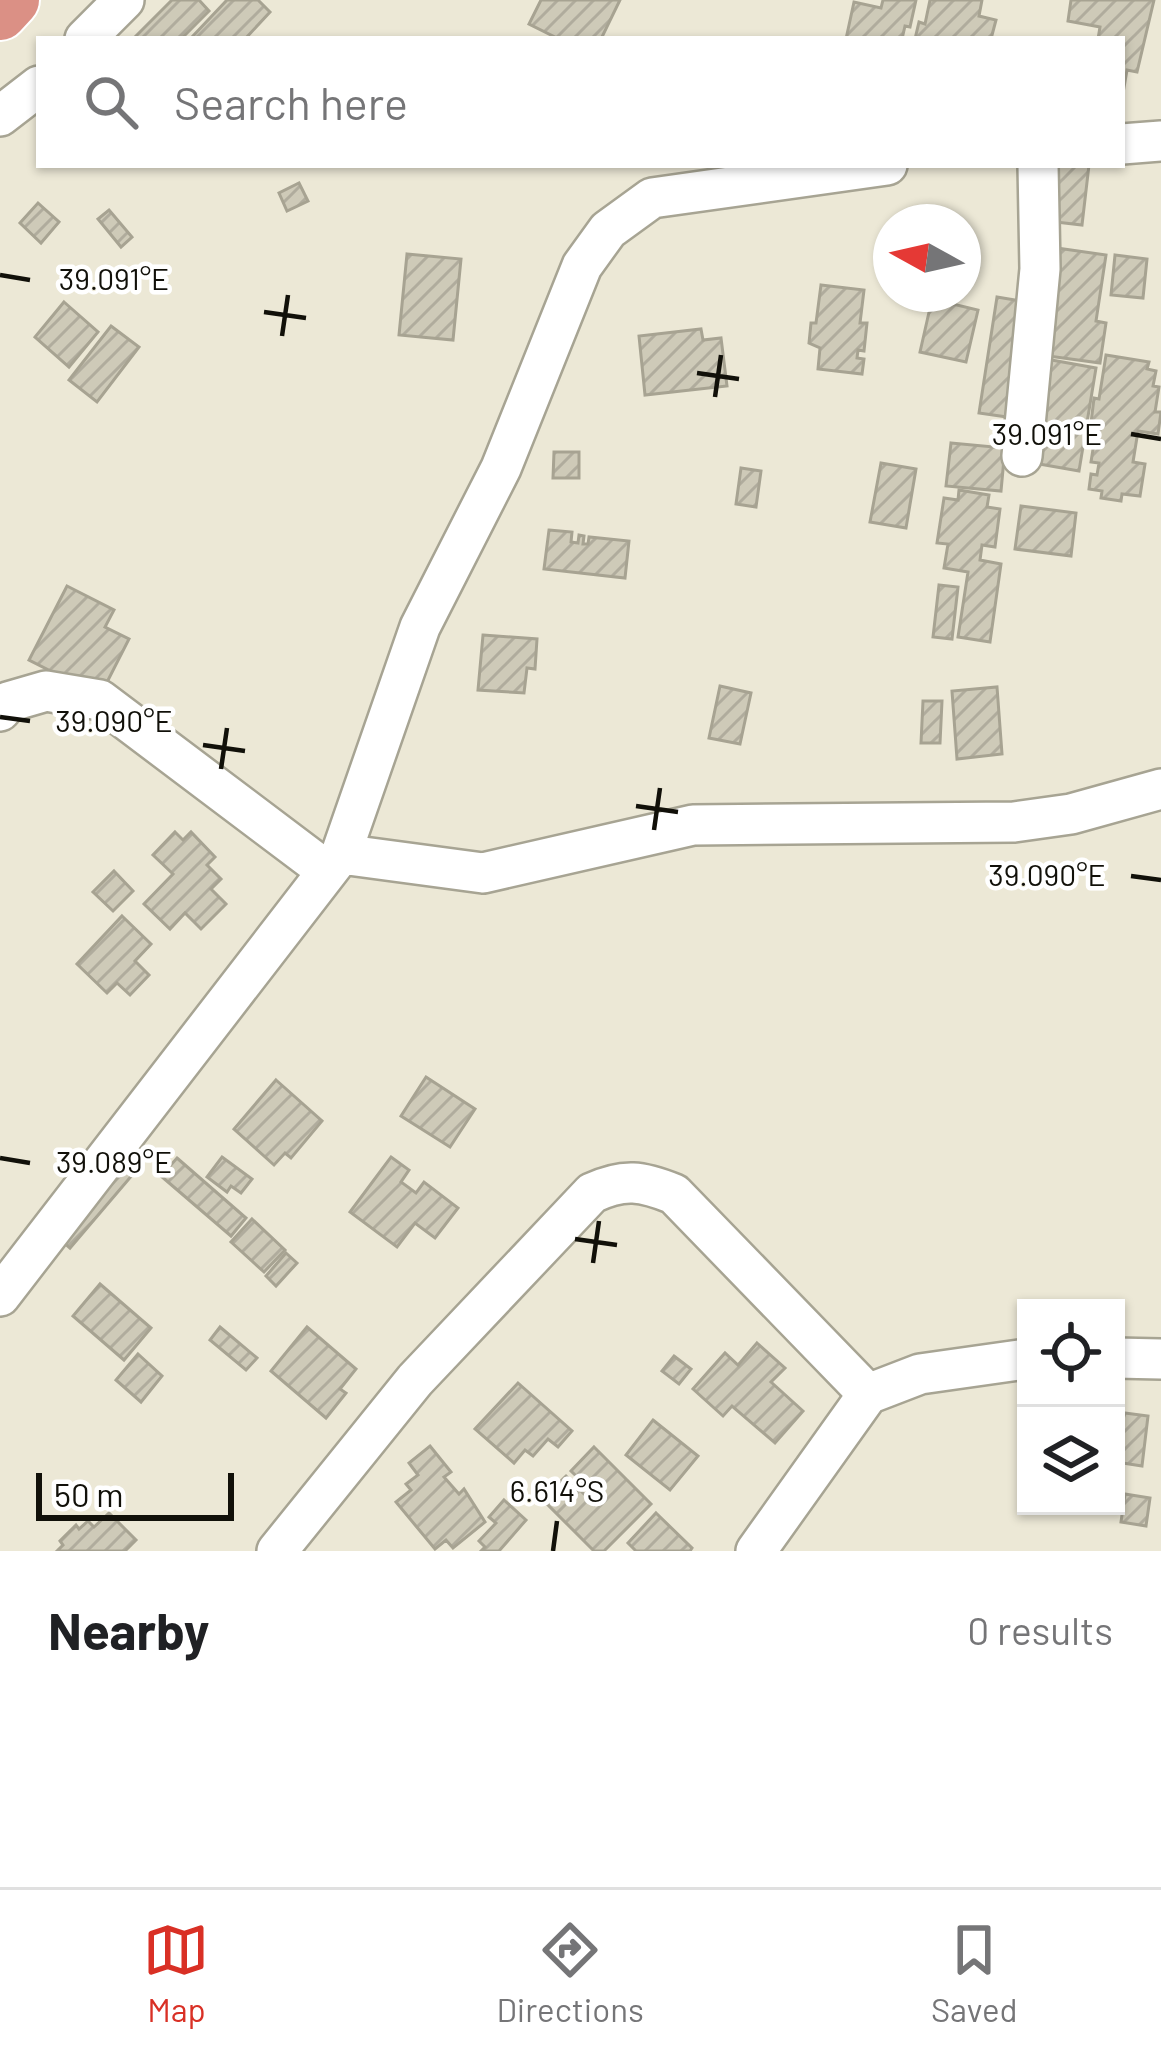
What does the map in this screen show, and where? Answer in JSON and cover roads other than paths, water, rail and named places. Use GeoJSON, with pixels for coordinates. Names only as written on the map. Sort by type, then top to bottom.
{"type":"FeatureCollection","features":[{"type":"Feature","properties":{"kind":"highway"},"geometry":{"type":"LineString","coordinates":[[0,13],[12,0]]}},
{"type":"Feature","properties":{"kind":"street"},"geometry":{"type":"LineString","coordinates":[[89,36],[124,0]]}},
{"type":"Feature","properties":{"kind":"street"},"geometry":{"type":"LineString","coordinates":[[0,116],[36,88]]}},
{"type":"Feature","properties":{"kind":"street"},"geometry":{"type":"LineString","coordinates":[[1125,144],[1161,141]]}},
{"type":"Feature","properties":{"kind":"street"},"geometry":{"type":"LineString","coordinates":[[0,1296],[334,863],[420,627],[501,468],[582,266],[608,230],[652,198],[866,168]]}},
{"type":"Feature","properties":{"kind":"street"},"geometry":{"type":"LineString","coordinates":[[1022,457],[1040,269],[1038,168]]}},
{"type":"Feature","properties":{"kind":"street"},"geometry":{"type":"LineString","coordinates":[[0,711],[8,702],[46,691],[100,700],[334,863],[483,874],[693,825],[1014,822],[1071,814],[1161,789]]}},
{"type":"Feature","properties":{"kind":"street"},"geometry":{"type":"LineString","coordinates":[[277,1551],[415,1380],[592,1193],[618,1181],[643,1182],[674,1194],[868,1394]]}},
{"type":"Feature","properties":{"kind":"street"},"geometry":{"type":"LineString","coordinates":[[1125,1358],[1161,1359]]}},
{"type":"Feature","properties":{"kind":"street"},"geometry":{"type":"LineString","coordinates":[[756,1551],[868,1394],[920,1374],[1017,1360]]}}]}
